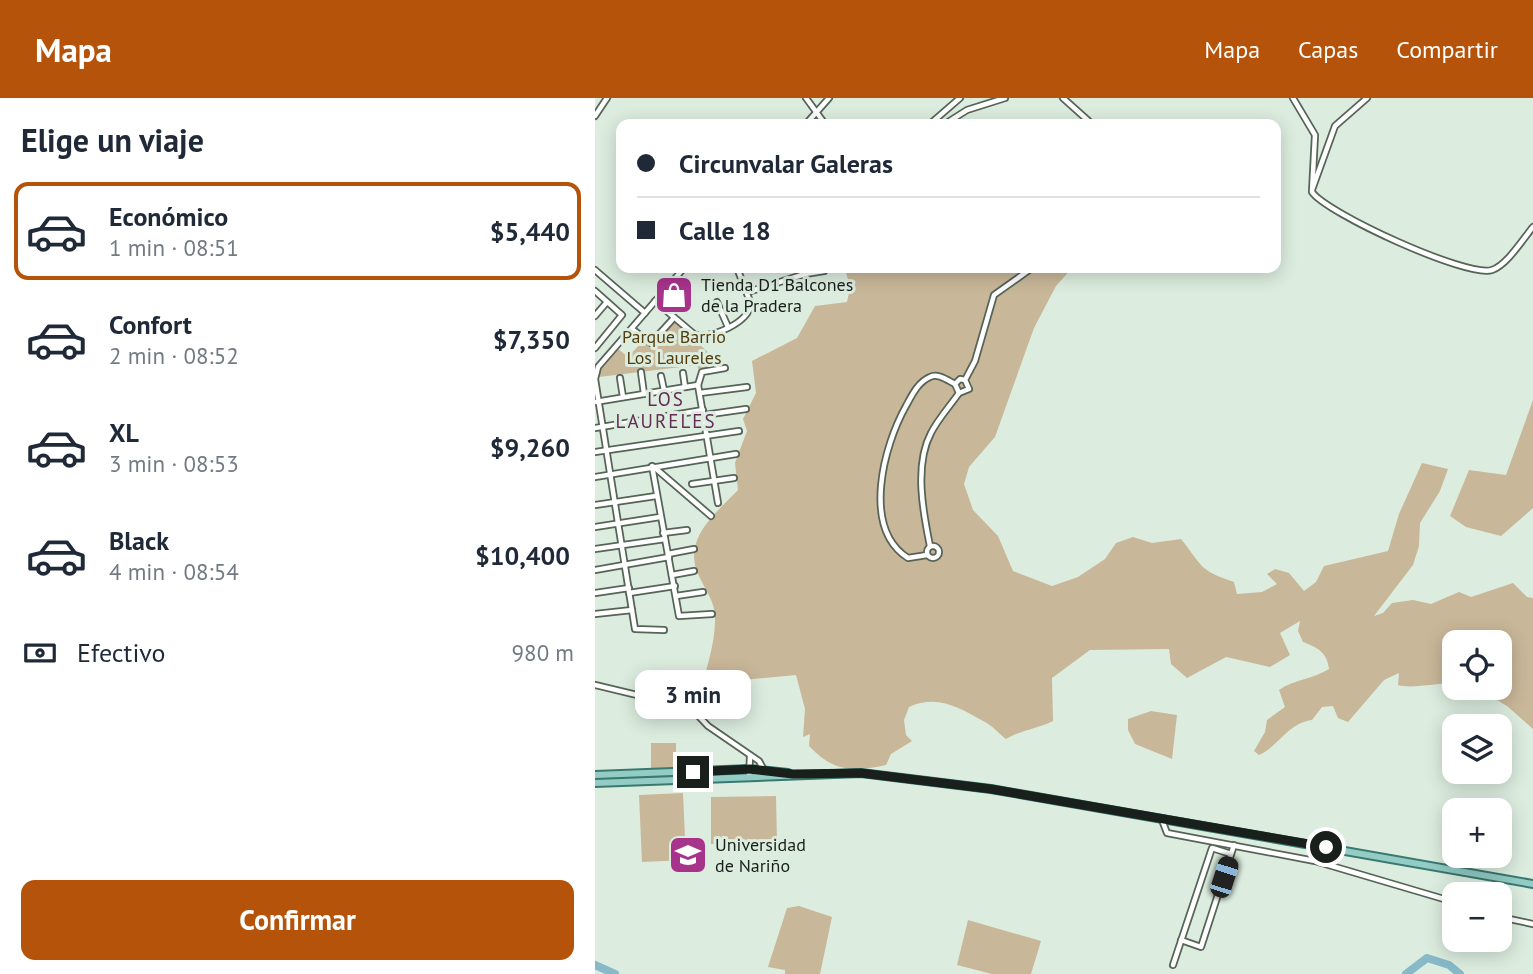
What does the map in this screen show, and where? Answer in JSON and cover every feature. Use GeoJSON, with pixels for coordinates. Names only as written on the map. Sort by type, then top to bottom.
{"type":"FeatureCollection","features":[{"type":"Feature","properties":{"kind":"main road"},"geometry":{"type":"LineString","coordinates":[[595,775],[750,769],[765,773],[861,773],[991,789],[1533,884]]}},
{"type":"Feature","properties":{"kind":"main road"},"geometry":{"type":"LineString","coordinates":[[595,783],[749,779],[765,773]]}},
{"type":"Feature","properties":{"kind":"street"},"geometry":{"type":"LineString","coordinates":[[595,116],[607,98]]}},
{"type":"Feature","properties":{"kind":"street"},"geometry":{"type":"LineString","coordinates":[[807,98],[821,119]]}},
{"type":"Feature","properties":{"kind":"street"},"geometry":{"type":"LineString","coordinates":[[810,119],[829,98]]}},
{"type":"Feature","properties":{"kind":"street"},"geometry":{"type":"LineString","coordinates":[[936,119],[960,98]]}},
{"type":"Feature","properties":{"kind":"street"},"geometry":{"type":"LineString","coordinates":[[953,119],[967,110],[1005,98]]}},
{"type":"Feature","properties":{"kind":"street"},"geometry":{"type":"LineString","coordinates":[[1063,98],[1086,119]]}},
{"type":"Feature","properties":{"kind":"street"},"geometry":{"type":"LineString","coordinates":[[1293,98],[1315,135],[1312,192],[1319,201],[1419,252],[1466,269],[1496,268],[1533,228]]}},
{"type":"Feature","properties":{"kind":"street"},"geometry":{"type":"LineString","coordinates":[[1312,192],[1335,126],[1367,98]]}},
{"type":"Feature","properties":{"kind":"street"},"geometry":{"type":"LineString","coordinates":[[596,273],[645,313]]}},
{"type":"Feature","properties":{"kind":"street"},"geometry":{"type":"LineString","coordinates":[[664,630],[636,630],[595,379],[596,366],[670,288],[680,273]]}},
{"type":"Feature","properties":{"kind":"street"},"geometry":{"type":"LineString","coordinates":[[655,301],[695,335],[703,336],[729,327],[750,310],[748,292],[739,273]]}},
{"type":"Feature","properties":{"kind":"street"},"geometry":{"type":"LineString","coordinates":[[748,292],[811,273]]}},
{"type":"Feature","properties":{"kind":"street"},"geometry":{"type":"LineString","coordinates":[[927,555],[930,546],[924,502],[923,453],[931,434],[959,393],[968,389],[965,380],[975,361],[994,295],[1025,273]]}},
{"type":"Feature","properties":{"kind":"street"},"geometry":{"type":"LineString","coordinates":[[595,291],[621,317],[595,348]]}},
{"type":"Feature","properties":{"kind":"street"},"geometry":{"type":"LineString","coordinates":[[595,316],[607,302]]}},
{"type":"Feature","properties":{"kind":"street"},"geometry":{"type":"LineString","coordinates":[[717,302],[729,327]]}},
{"type":"Feature","properties":{"kind":"street"},"geometry":{"type":"LineString","coordinates":[[632,329],[651,344],[672,320]]}},
{"type":"Feature","properties":{"kind":"street"},"geometry":{"type":"LineString","coordinates":[[718,503],[698,385],[702,372],[725,369]]}},
{"type":"Feature","properties":{"kind":"street"},"geometry":{"type":"LineString","coordinates":[[641,372],[644,394]]}},
{"type":"Feature","properties":{"kind":"street"},"geometry":{"type":"LineString","coordinates":[[683,373],[685,387]]}},
{"type":"Feature","properties":{"kind":"street"},"geometry":{"type":"LineString","coordinates":[[661,376],[664,390]]}},
{"type":"Feature","properties":{"kind":"street"},"geometry":{"type":"LineString","coordinates":[[930,546],[938,548],[939,554],[932,558],[927,555],[908,558],[899,553],[886,532],[881,492],[886,454],[899,418],[919,385],[930,376],[938,376],[954,384],[959,393]]}},
{"type":"Feature","properties":{"kind":"street"},"geometry":{"type":"LineString","coordinates":[[620,378],[623,397]]}},
{"type":"Feature","properties":{"kind":"street"},"geometry":{"type":"LineString","coordinates":[[954,384],[958,380],[965,380]]}},
{"type":"Feature","properties":{"kind":"street"},"geometry":{"type":"LineString","coordinates":[[597,401],[698,385]]}},
{"type":"Feature","properties":{"kind":"street"},"geometry":{"type":"LineString","coordinates":[[700,393],[747,387]]}},
{"type":"Feature","properties":{"kind":"street"},"geometry":{"type":"LineString","coordinates":[[595,428],[746,409]]}},
{"type":"Feature","properties":{"kind":"street"},"geometry":{"type":"LineString","coordinates":[[595,452],[739,431]]}},
{"type":"Feature","properties":{"kind":"street"},"geometry":{"type":"LineString","coordinates":[[595,477],[736,454]]}},
{"type":"Feature","properties":{"kind":"street"},"geometry":{"type":"LineString","coordinates":[[653,466],[656,496],[680,618],[712,614]]}},
{"type":"Feature","properties":{"kind":"street"},"geometry":{"type":"LineString","coordinates":[[653,466],[711,516]]}},
{"type":"Feature","properties":{"kind":"street"},"geometry":{"type":"LineString","coordinates":[[692,484],[734,478]]}},
{"type":"Feature","properties":{"kind":"street"},"geometry":{"type":"LineString","coordinates":[[595,505],[656,496]]}},
{"type":"Feature","properties":{"kind":"street"},"geometry":{"type":"LineString","coordinates":[[595,527],[660,517]]}},
{"type":"Feature","properties":{"kind":"street"},"geometry":{"type":"LineString","coordinates":[[595,549],[687,530]]}},
{"type":"Feature","properties":{"kind":"street"},"geometry":{"type":"LineString","coordinates":[[595,569],[694,549]]}},
{"type":"Feature","properties":{"kind":"street"},"geometry":{"type":"LineString","coordinates":[[673,575],[694,572]]}},
{"type":"Feature","properties":{"kind":"street"},"geometry":{"type":"LineString","coordinates":[[595,593],[675,586]]}},
{"type":"Feature","properties":{"kind":"street"},"geometry":{"type":"LineString","coordinates":[[676,596],[703,592]]}},
{"type":"Feature","properties":{"kind":"street"},"geometry":{"type":"LineString","coordinates":[[595,614],[632,610]]}},
{"type":"Feature","properties":{"kind":"street"},"geometry":{"type":"LineString","coordinates":[[595,685],[686,705],[716,732],[750,755],[765,773]]}},
{"type":"Feature","properties":{"kind":"street"},"geometry":{"type":"LineString","coordinates":[[749,779],[750,755]]}},
{"type":"Feature","properties":{"kind":"street"},"geometry":{"type":"LineString","coordinates":[[1162,820],[1167,833],[1322,863],[1442,898]]}},
{"type":"Feature","properties":{"kind":"street"},"geometry":{"type":"LineString","coordinates":[[1177,835],[1179,822]]}},
{"type":"Feature","properties":{"kind":"street"},"geometry":{"type":"LineString","coordinates":[[1250,848],[1252,834]]}},
{"type":"Feature","properties":{"kind":"street"},"geometry":{"type":"LineString","coordinates":[[1181,940],[1201,947],[1234,845]]}},
{"type":"Feature","properties":{"kind":"street"},"geometry":{"type":"LineString","coordinates":[[1322,863],[1326,847]]}},
{"type":"Feature","properties":{"kind":"street"},"geometry":{"type":"LineString","coordinates":[[1173,965],[1212,848],[1231,854]]}},
{"type":"Feature","properties":{"kind":"street"},"geometry":{"type":"LineString","coordinates":[[1512,920],[1533,924]]}},
{"type":"Feature","properties":{"kind":"green space"},"geometry":{"type":"Polygon","coordinates":[[[846,273],[1068,273],[1056,286],[1034,328],[995,437],[969,467],[964,484],[973,510],[998,536],[1013,571],[1052,586],[1078,577],[1105,559],[1116,543],[1133,537],[1152,543],[1181,539],[1207,570],[1234,582],[1237,594],[1262,592],[1277,584],[1267,574],[1275,569],[1289,573],[1304,591],[1316,582],[1324,566],[1388,551],[1399,514],[1422,463],[1448,469],[1440,491],[1420,523],[1419,546],[1413,565],[1374,616],[1383,613],[1392,603],[1413,600],[1431,604],[1459,592],[1471,597],[1513,583],[1527,597],[1533,598],[1533,729],[1497,700],[1512,700],[1512,630],[1442,630],[1442,684],[1398,685],[1399,673],[1384,680],[1348,722],[1338,718],[1333,706],[1322,707],[1312,720],[1297,725],[1259,755],[1254,751],[1265,732],[1267,720],[1285,707],[1279,690],[1329,669],[1321,651],[1303,642],[1298,631],[1300,621],[1280,633],[1290,655],[1270,667],[1226,657],[1187,678],[1171,664],[1169,649],[1090,650],[1052,678],[1053,721],[1006,739],[988,724],[948,704],[920,703],[909,707],[904,720],[906,735],[912,741],[891,754],[886,765],[874,767],[844,768],[827,761],[809,746],[810,734],[803,737],[805,709],[796,675],[732,681],[716,696],[698,700],[712,647],[715,611],[699,576],[694,551],[711,518],[738,490],[735,463],[747,431],[743,419],[756,393],[752,361],[797,338],[815,306],[847,302],[850,288],[846,273]]]}},
{"type":"Feature","properties":{"kind":"green space","name":"Parque Barrio Los Laureles"},"geometry":{"type":"Polygon","coordinates":[[[673,320],[725,368],[699,372],[697,365],[599,377],[600,368],[617,348],[628,357],[644,340],[650,345],[673,320]]]}},
{"type":"Feature","properties":{"kind":"green space"},"geometry":{"type":"Polygon","coordinates":[[[1533,400],[1533,508],[1501,536],[1466,527],[1450,516],[1469,470],[1506,475],[1533,400]]]}},
{"type":"Feature","properties":{"kind":"green space"},"geometry":{"type":"Polygon","coordinates":[[[1151,711],[1177,715],[1172,759],[1135,744],[1128,730],[1128,719],[1151,711]]]}},
{"type":"Feature","properties":{"kind":"green space"},"geometry":{"type":"Polygon","coordinates":[[[651,743],[676,743],[676,768],[651,769],[651,743]]]}},
{"type":"Feature","properties":{"kind":"green space"},"geometry":{"type":"Polygon","coordinates":[[[683,793],[686,860],[642,862],[639,795],[683,793]]]}},
{"type":"Feature","properties":{"kind":"green space"},"geometry":{"type":"Polygon","coordinates":[[[776,796],[777,843],[711,844],[711,797],[776,796]]]}},
{"type":"Feature","properties":{"kind":"green space"},"geometry":{"type":"Polygon","coordinates":[[[799,906],[832,917],[820,974],[785,974],[785,970],[768,967],[787,908],[799,906]]]}},
{"type":"Feature","properties":{"kind":"green space"},"geometry":{"type":"Polygon","coordinates":[[[968,920],[1041,941],[1031,974],[992,974],[957,965],[968,920]]]}},
{"type":"Feature","properties":{"kind":"waterway"},"geometry":{"type":"LineString","coordinates":[[1406,974],[1427,958],[1449,965],[1460,974]]}},
{"type":"Feature","properties":{"kind":"waterway"},"geometry":{"type":"LineString","coordinates":[[595,965],[615,974]]}},
{"type":"Feature","properties":{"kind":"place","name":"Tienda D1 Balcones de la Pradera"},"geometry":{"type":"Point","coordinates":[674,295]}},
{"type":"Feature","properties":{"kind":"place","name":"Universidad de Nariño"},"geometry":{"type":"Point","coordinates":[688,855]}},
{"type":"Feature","properties":{"kind":"district","name":"LOS LAURELES"},"geometry":{"type":"Point","coordinates":[666,410]}},
{"type":"Feature","properties":{"kind":"route"},"geometry":{"type":"LineString","coordinates":[[693,772],[765,769],[793,774],[861,773],[991,789],[1117,813],[1326,847]]}}]}
